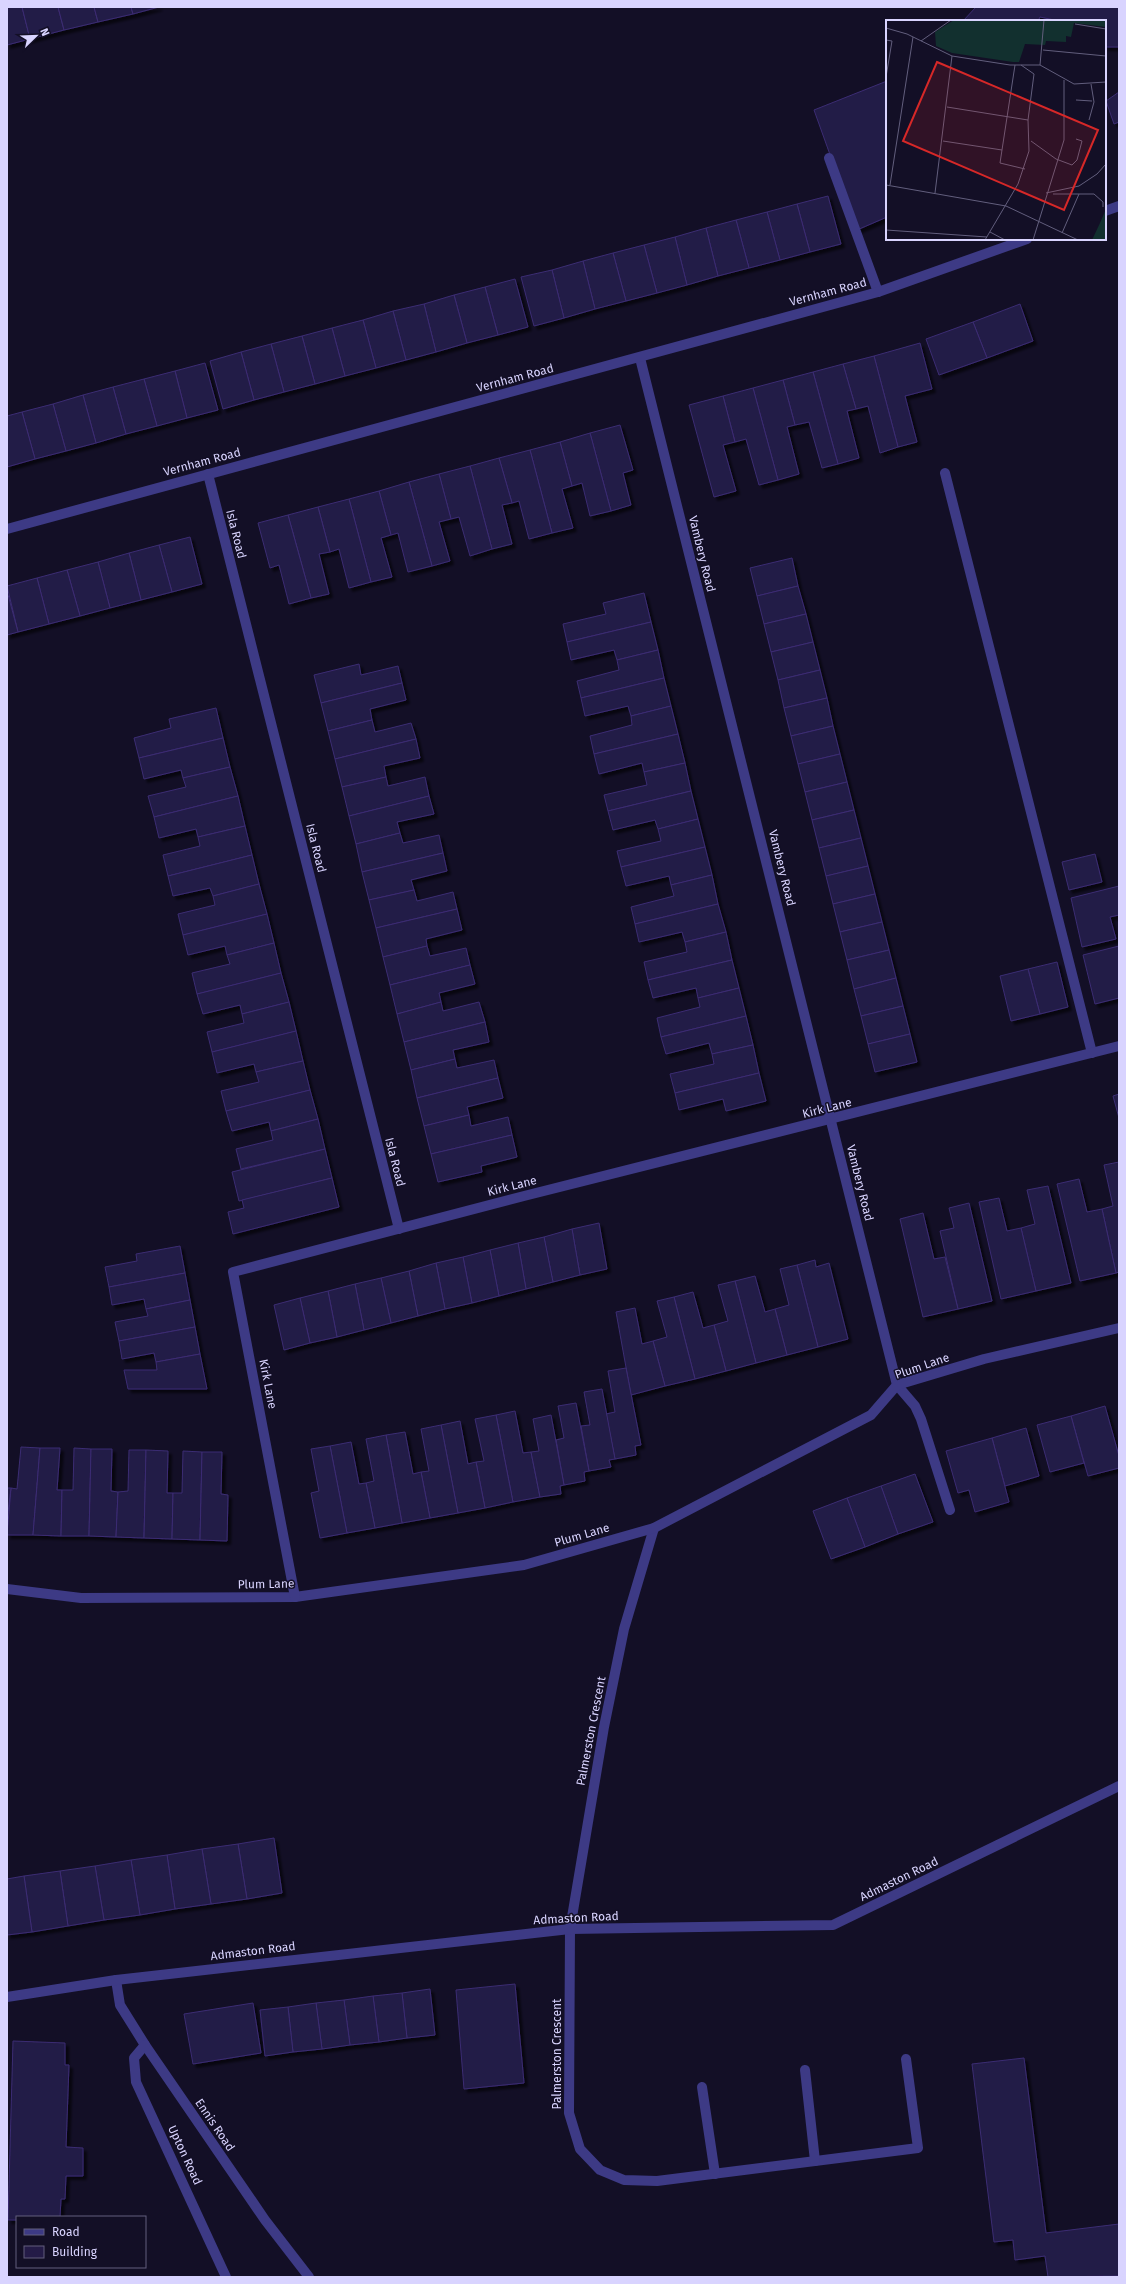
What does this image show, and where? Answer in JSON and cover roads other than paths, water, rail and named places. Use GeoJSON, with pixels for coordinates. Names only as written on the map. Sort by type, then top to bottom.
{"type":"FeatureCollection","features":[{"type":"Feature","properties":{"kind":"street"},"geometry":{"type":"LineString","coordinates":[[829,158],[878,292]]}},
{"type":"Feature","properties":{"kind":"street"},"geometry":{"type":"LineString","coordinates":[[1106,211],[1119,206]]}},
{"type":"Feature","properties":{"kind":"street","name":"Vernham Road"},"geometry":{"type":"LineString","coordinates":[[7,529],[878,292],[1024,240]]}},
{"type":"Feature","properties":{"kind":"street","name":"Vambery Road"},"geometry":{"type":"LineString","coordinates":[[640,358],[897,1386]]}},
{"type":"Feature","properties":{"kind":"street"},"geometry":{"type":"LineString","coordinates":[[945,473],[1092,1053]]}},
{"type":"Feature","properties":{"kind":"street","name":"Isla Road"},"geometry":{"type":"LineString","coordinates":[[208,474],[399,1229]]}},
{"type":"Feature","properties":{"kind":"street","name":"Kirk Lane"},"geometry":{"type":"LineString","coordinates":[[295,1597],[233,1272],[1119,1046]]}},
{"type":"Feature","properties":{"kind":"street","name":"Plum Lane"},"geometry":{"type":"LineString","coordinates":[[7,1589],[81,1598],[295,1597],[524,1565],[654,1528],[870,1415],[897,1386],[984,1359],[1119,1328]]}},
{"type":"Feature","properties":{"kind":"street"},"geometry":{"type":"LineString","coordinates":[[897,1386],[915,1406],[921,1419],[950,1510]]}},
{"type":"Feature","properties":{"kind":"street","name":"Palmerston Crescent"},"geometry":{"type":"LineString","coordinates":[[654,1528],[624,1629],[604,1728],[570,1929],[569,2113],[580,2148],[600,2170],[624,2180],[657,2181],[918,2148],[906,2059]]}},
{"type":"Feature","properties":{"kind":"street","name":"Admaston Road"},"geometry":{"type":"LineString","coordinates":[[7,1997],[116,1980],[570,1929],[833,1925],[1119,1786]]}},
{"type":"Feature","properties":{"kind":"street","name":"Ennis Road"},"geometry":{"type":"LineString","coordinates":[[116,1980],[120,2006],[145,2045],[265,2220],[309,2277]]}},
{"type":"Feature","properties":{"kind":"street","name":"Upton Road"},"geometry":{"type":"LineString","coordinates":[[145,2045],[134,2058],[136,2082],[226,2277]]}},
{"type":"Feature","properties":{"kind":"street"},"geometry":{"type":"LineString","coordinates":[[805,2070],[815,2161]]}},
{"type":"Feature","properties":{"kind":"street"},"geometry":{"type":"LineString","coordinates":[[702,2087],[715,2174]]}}]}
